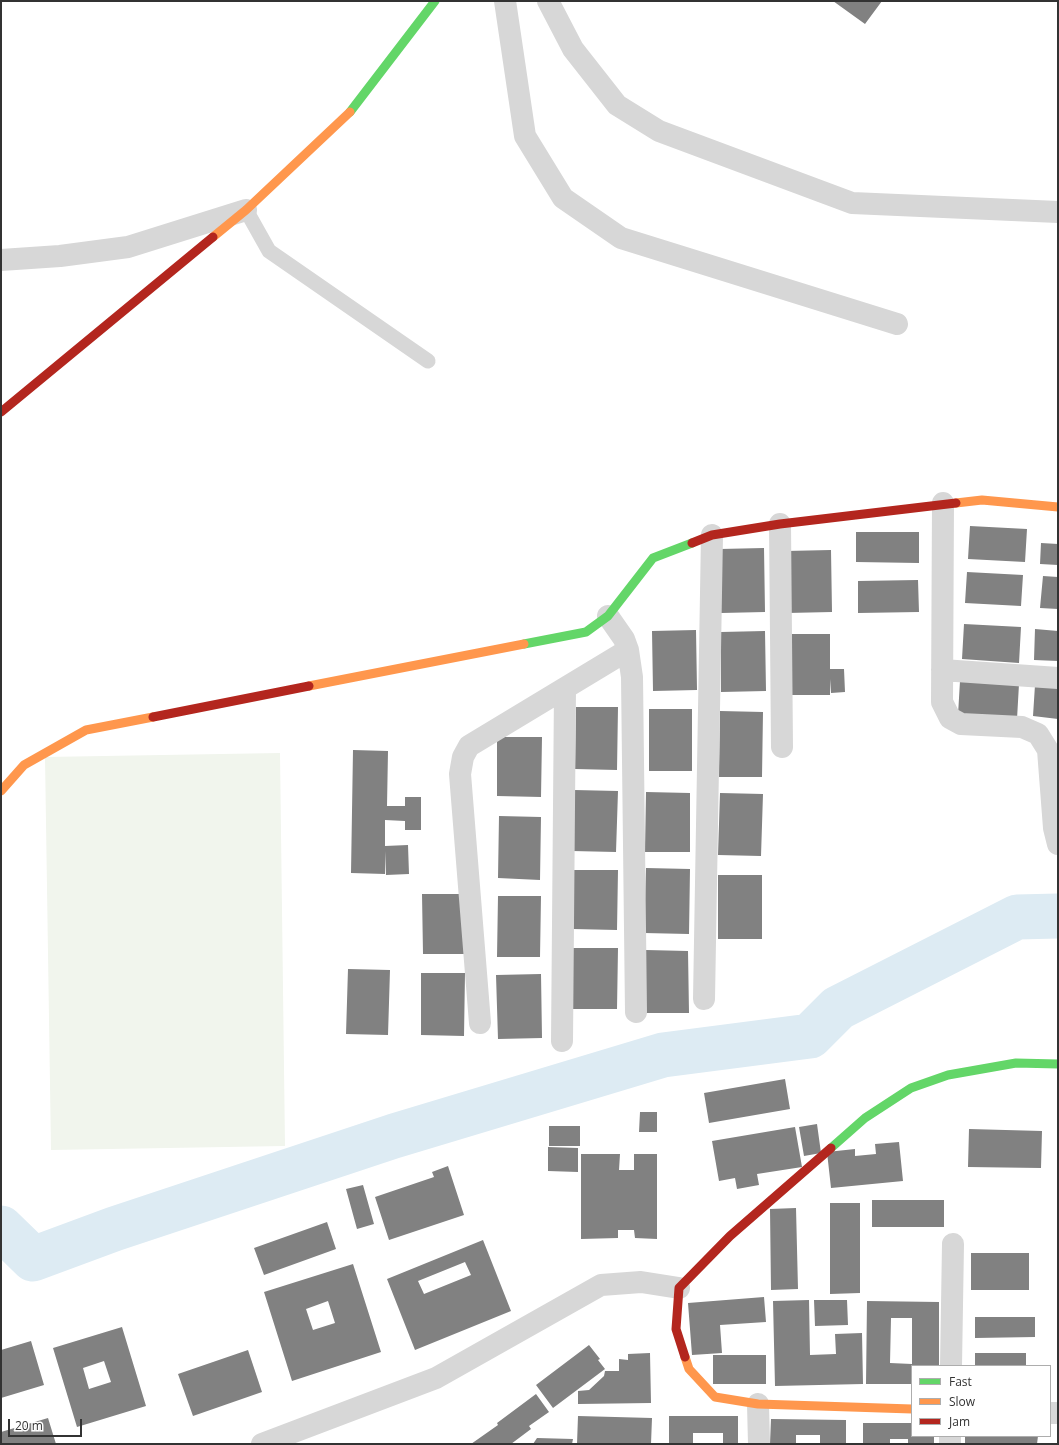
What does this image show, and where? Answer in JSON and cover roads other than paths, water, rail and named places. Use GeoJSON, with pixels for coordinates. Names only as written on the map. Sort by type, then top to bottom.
{"type":"FeatureCollection","features":[{"type":"Feature","properties":{"kind":"street"},"geometry":{"type":"LineString","coordinates":[[1,412],[246,210],[345,118],[435,1]]}},
{"type":"Feature","properties":{"kind":"street"},"geometry":{"type":"LineString","coordinates":[[505,1],[525,136],[563,198],[620,238],[897,324]]}},
{"type":"Feature","properties":{"kind":"street"},"geometry":{"type":"LineString","coordinates":[[548,1],[573,49],[617,105],[659,131],[852,203],[1058,212]]}},
{"type":"Feature","properties":{"kind":"street"},"geometry":{"type":"LineString","coordinates":[[1,260],[60,256],[128,247],[246,210]]}},
{"type":"Feature","properties":{"kind":"street"},"geometry":{"type":"LineString","coordinates":[[1,791],[24,766],[86,730],[586,632],[608,616],[653,558],[712,535],[780,524],[943,503],[982,500],[1058,507]]}},
{"type":"Feature","properties":{"kind":"street"},"geometry":{"type":"LineString","coordinates":[[943,503],[942,702],[950,718],[961,724],[1022,727],[1038,734],[1048,750],[1054,828],[1058,844]]}},
{"type":"Feature","properties":{"kind":"street"},"geometry":{"type":"LineString","coordinates":[[780,524],[782,747]]}},
{"type":"Feature","properties":{"kind":"street"},"geometry":{"type":"LineString","coordinates":[[704,999],[712,535]]}},
{"type":"Feature","properties":{"kind":"street"},"geometry":{"type":"LineString","coordinates":[[608,616],[624,639],[628,650],[632,677],[636,1012]]}},
{"type":"Feature","properties":{"kind":"street"},"geometry":{"type":"LineString","coordinates":[[480,1023],[460,774],[463,757],[469,746],[628,650]]}},
{"type":"Feature","properties":{"kind":"street"},"geometry":{"type":"LineString","coordinates":[[942,670],[1058,678]]}},
{"type":"Feature","properties":{"kind":"street"},"geometry":{"type":"LineString","coordinates":[[562,1041],[565,688]]}},
{"type":"Feature","properties":{"kind":"street"},"geometry":{"type":"LineString","coordinates":[[911,1409],[758,1404],[715,1397],[689,1369],[676,1329],[679,1288],[730,1236],[865,1118],[911,1088],[948,1075],[1016,1063],[1058,1064]]}},
{"type":"Feature","properties":{"kind":"street"},"geometry":{"type":"LineString","coordinates":[[951,1365],[953,1244]]}},
{"type":"Feature","properties":{"kind":"street"},"geometry":{"type":"LineString","coordinates":[[262,1444],[436,1378],[601,1285],[641,1282],[679,1288]]}},
{"type":"Feature","properties":{"kind":"street"},"geometry":{"type":"LineString","coordinates":[[758,1404],[759,1444]]}},
{"type":"Feature","properties":{"kind":"lane"},"geometry":{"type":"LineString","coordinates":[[246,210],[269,251],[428,361]]}},
{"type":"Feature","properties":{"kind":"waterway"},"geometry":{"type":"LineString","coordinates":[[1,1228],[33,1259],[114,1229],[394,1136],[663,1055],[810,1036],[838,1008],[1017,917],[1058,916]]}}]}
